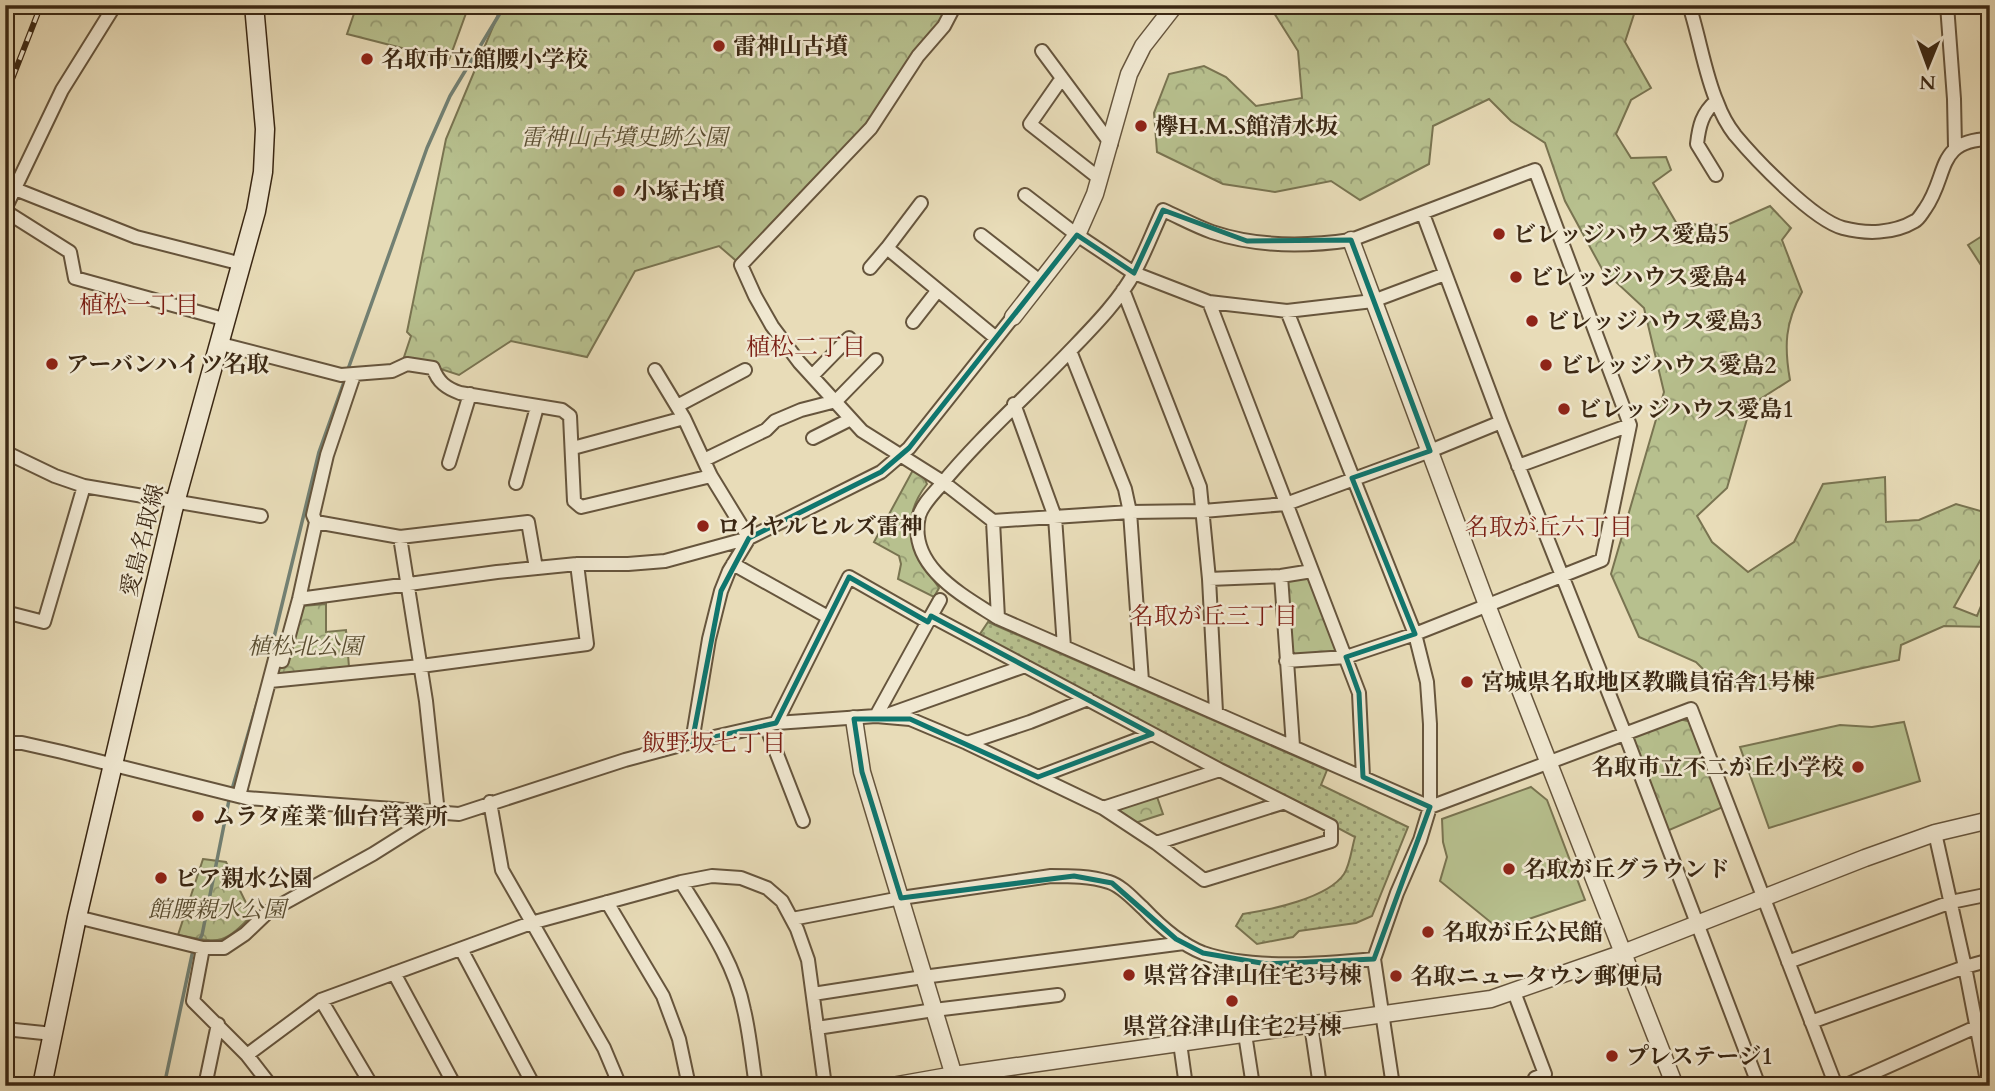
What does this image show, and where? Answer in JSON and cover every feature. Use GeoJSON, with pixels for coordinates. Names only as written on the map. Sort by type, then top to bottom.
{"type":"FeatureCollection","features":[{"type":"Feature","properties":{"kind":"main road","name":"愛島名取線"},"geometry":{"type":"LineString","coordinates":[[42,1086],[77,917],[176,500],[221,344],[263,172],[265,140],[254,5]]}},
{"type":"Feature","properties":{"kind":"street"},"geometry":{"type":"LineString","coordinates":[[114,5],[62,90],[5,210],[70,252],[75,278],[227,320]]}},
{"type":"Feature","properties":{"kind":"street"},"geometry":{"type":"LineString","coordinates":[[955,5],[944,26],[918,56],[871,128],[741,265],[772,326],[812,376],[862,431],[943,482],[992,521],[1130,512],[1203,511],[1286,503],[1430,451],[1501,422]]}},
{"type":"Feature","properties":{"kind":"street"},"geometry":{"type":"LineString","coordinates":[[299,599],[536,568],[665,561],[749,538],[881,472],[901,455],[1077,235],[1100,179],[1129,74],[1143,46],[1175,5]]}},
{"type":"Feature","properties":{"kind":"street"},"geometry":{"type":"LineString","coordinates":[[1689,5],[1716,101],[1733,133],[1813,212],[1840,227],[1868,232],[1891,230],[1917,220],[1932,199],[1946,161],[1955,148],[1970,139],[1990,139]]}},
{"type":"Feature","properties":{"kind":"street"},"geometry":{"type":"LineString","coordinates":[[1947,5],[1955,148]]}},
{"type":"Feature","properties":{"kind":"street"},"geometry":{"type":"LineString","coordinates":[[1042,51],[1111,144]]}},
{"type":"Feature","properties":{"kind":"street"},"geometry":{"type":"LineString","coordinates":[[1062,78],[1030,124],[1100,179]]}},
{"type":"Feature","properties":{"kind":"street"},"geometry":{"type":"LineString","coordinates":[[1716,101],[1706,110],[1697,144],[1716,175]]}},
{"type":"Feature","properties":{"kind":"street"},"geometry":{"type":"LineString","coordinates":[[1286,662],[1346,657],[1415,634],[1602,560],[1630,425],[1535,170],[1351,240],[1307,245],[1247,241],[1211,232],[1163,210],[1134,274],[1123,290],[1070,351],[1014,404],[943,482],[919,515],[918,534],[922,552],[935,572],[949,586],[998,618],[1430,807],[1691,709],[1836,1086]]}},
{"type":"Feature","properties":{"kind":"street"},"geometry":{"type":"LineString","coordinates":[[15,189],[136,237],[242,264]]}},
{"type":"Feature","properties":{"kind":"street"},"geometry":{"type":"LineString","coordinates":[[1025,195],[1134,274],[1209,302],[1287,312],[1373,302],[1445,274]]}},
{"type":"Feature","properties":{"kind":"street"},"geometry":{"type":"LineString","coordinates":[[870,268],[921,203]]}},
{"type":"Feature","properties":{"kind":"street"},"geometry":{"type":"LineString","coordinates":[[1423,214],[1759,1086]]}},
{"type":"Feature","properties":{"kind":"street"},"geometry":{"type":"LineString","coordinates":[[981,236],[1041,282]]}},
{"type":"Feature","properties":{"kind":"street"},"geometry":{"type":"LineString","coordinates":[[1351,240],[1487,605],[1675,1086]]}},
{"type":"Feature","properties":{"kind":"street"},"geometry":{"type":"LineString","coordinates":[[887,248],[996,338]]}},
{"type":"Feature","properties":{"kind":"street"},"geometry":{"type":"LineString","coordinates":[[913,322],[938,290]]}},
{"type":"Feature","properties":{"kind":"street"},"geometry":{"type":"LineString","coordinates":[[1123,290],[1200,487],[1209,579],[1216,712]]}},
{"type":"Feature","properties":{"kind":"street"},"geometry":{"type":"LineString","coordinates":[[1209,302],[1359,693],[1363,777]]}},
{"type":"Feature","properties":{"kind":"street"},"geometry":{"type":"LineString","coordinates":[[1287,312],[1415,634],[1427,682],[1430,807],[1374,959],[1393,1086]]}},
{"type":"Feature","properties":{"kind":"street"},"geometry":{"type":"LineString","coordinates":[[812,376],[849,338]]}},
{"type":"Feature","properties":{"kind":"street"},"geometry":{"type":"LineString","coordinates":[[221,344],[348,375],[392,371],[407,364],[433,368],[437,379],[449,389],[562,410],[570,416],[574,501],[581,508],[711,476]]}},
{"type":"Feature","properties":{"kind":"street"},"geometry":{"type":"LineString","coordinates":[[1070,351],[1125,489],[1130,512],[1142,681]]}},
{"type":"Feature","properties":{"kind":"street"},"geometry":{"type":"LineString","coordinates":[[704,460],[766,430],[775,421],[801,410],[836,401],[876,360]]}},
{"type":"Feature","properties":{"kind":"street"},"geometry":{"type":"LineString","coordinates":[[655,370],[684,418],[711,476],[749,538]]}},
{"type":"Feature","properties":{"kind":"street"},"geometry":{"type":"LineString","coordinates":[[677,406],[744,370]]}},
{"type":"Feature","properties":{"kind":"street"},"geometry":{"type":"LineString","coordinates":[[239,796],[275,659],[282,661],[299,599],[316,522],[313,515],[348,375]]}},
{"type":"Feature","properties":{"kind":"street"},"geometry":{"type":"LineString","coordinates":[[449,463],[470,394]]}},
{"type":"Feature","properties":{"kind":"street"},"geometry":{"type":"LineString","coordinates":[[1014,404],[1055,517],[1064,648]]}},
{"type":"Feature","properties":{"kind":"street"},"geometry":{"type":"LineString","coordinates":[[516,484],[537,407]]}},
{"type":"Feature","properties":{"kind":"street"},"geometry":{"type":"LineString","coordinates":[[573,448],[684,418]]}},
{"type":"Feature","properties":{"kind":"street"},"geometry":{"type":"LineString","coordinates":[[813,438],[851,419]]}},
{"type":"Feature","properties":{"kind":"street"},"geometry":{"type":"LineString","coordinates":[[1518,466],[1630,425]]}},
{"type":"Feature","properties":{"kind":"street"},"geometry":{"type":"LineString","coordinates":[[5,452],[55,476],[84,486],[261,516]]}},
{"type":"Feature","properties":{"kind":"street"},"geometry":{"type":"LineString","coordinates":[[5,612],[44,622],[84,486]]}},
{"type":"Feature","properties":{"kind":"street"},"geometry":{"type":"LineString","coordinates":[[992,521],[998,618]]}},
{"type":"Feature","properties":{"kind":"street"},"geometry":{"type":"LineString","coordinates":[[316,522],[400,537],[528,522],[536,568]]}},
{"type":"Feature","properties":{"kind":"street"},"geometry":{"type":"LineString","coordinates":[[400,537],[421,666],[438,813]]}},
{"type":"Feature","properties":{"kind":"street"},"geometry":{"type":"LineString","coordinates":[[692,742],[709,639],[721,591],[749,538]]}},
{"type":"Feature","properties":{"kind":"street"},"geometry":{"type":"LineString","coordinates":[[270,681],[421,666],[587,644],[578,564]]}},
{"type":"Feature","properties":{"kind":"street"},"geometry":{"type":"LineString","coordinates":[[733,564],[828,617]]}},
{"type":"Feature","properties":{"kind":"street"},"geometry":{"type":"LineString","coordinates":[[1209,579],[1282,576],[1312,571]]}},
{"type":"Feature","properties":{"kind":"street"},"geometry":{"type":"LineString","coordinates":[[1282,576],[1293,746]]}},
{"type":"Feature","properties":{"kind":"street"},"geometry":{"type":"LineString","coordinates":[[5,743],[22,743],[115,764],[239,796],[271,801],[458,814],[692,742],[771,724],[880,716],[910,719],[1103,808],[1204,880],[1331,841],[1331,826],[1282,803],[1025,666],[849,578],[771,724],[803,821]]}},
{"type":"Feature","properties":{"kind":"street"},"geometry":{"type":"LineString","coordinates":[[880,716],[940,600]]}},
{"type":"Feature","properties":{"kind":"street"},"geometry":{"type":"LineString","coordinates":[[880,716],[1025,666]]}},
{"type":"Feature","properties":{"kind":"street"},"geometry":{"type":"LineString","coordinates":[[967,743],[1088,699]]}},
{"type":"Feature","properties":{"kind":"street"},"geometry":{"type":"LineString","coordinates":[[854,719],[862,772],[956,1080]]}},
{"type":"Feature","properties":{"kind":"street"},"geometry":{"type":"LineString","coordinates":[[1038,777],[1153,734]]}},
{"type":"Feature","properties":{"kind":"street"},"geometry":{"type":"LineString","coordinates":[[1103,808],[1220,770]]}},
{"type":"Feature","properties":{"kind":"street"},"geometry":{"type":"LineString","coordinates":[[490,802],[502,870],[604,1048],[620,1086]]}},
{"type":"Feature","properties":{"kind":"street"},"geometry":{"type":"LineString","coordinates":[[1156,844],[1282,803]]}},
{"type":"Feature","properties":{"kind":"street"},"geometry":{"type":"LineString","coordinates":[[77,917],[203,948],[224,948],[245,934],[268,912],[373,854],[438,813]]}},
{"type":"Feature","properties":{"kind":"street"},"geometry":{"type":"LineString","coordinates":[[892,1086],[956,1080],[1180,1043],[1491,999],[1623,953],[1763,897],[1936,833],[1990,820]]}},
{"type":"Feature","properties":{"kind":"street"},"geometry":{"type":"LineString","coordinates":[[1936,833],[1965,967],[1983,1026],[1988,1086]]}},
{"type":"Feature","properties":{"kind":"street"},"geometry":{"type":"LineString","coordinates":[[247,1055],[321,1000],[531,923],[712,876],[741,878],[767,888],[782,901],[792,919],[808,960],[825,1086]]}},
{"type":"Feature","properties":{"kind":"street"},"geometry":{"type":"LineString","coordinates":[[792,919],[901,898],[1051,876],[1074,876],[1112,883],[1184,943],[1203,953],[1268,964],[1374,959]]}},
{"type":"Feature","properties":{"kind":"street"},"geometry":{"type":"LineString","coordinates":[[681,882],[733,974],[744,1008],[756,1086]]}},
{"type":"Feature","properties":{"kind":"street"},"geometry":{"type":"LineString","coordinates":[[1788,962],[1951,902],[1990,894]]}},
{"type":"Feature","properties":{"kind":"street"},"geometry":{"type":"LineString","coordinates":[[607,902],[663,996],[679,1039],[689,1086]]}},
{"type":"Feature","properties":{"kind":"street"},"geometry":{"type":"LineString","coordinates":[[813,994],[1184,943]]}},
{"type":"Feature","properties":{"kind":"street"},"geometry":{"type":"LineString","coordinates":[[203,948],[193,1001],[247,1055],[271,1086]]}},
{"type":"Feature","properties":{"kind":"street"},"geometry":{"type":"LineString","coordinates":[[460,949],[534,1086]]}},
{"type":"Feature","properties":{"kind":"street"},"geometry":{"type":"LineString","coordinates":[[1811,1022],[1990,960]]}},
{"type":"Feature","properties":{"kind":"street"},"geometry":{"type":"LineString","coordinates":[[394,973],[455,1086]]}},
{"type":"Feature","properties":{"kind":"street"},"geometry":{"type":"LineString","coordinates":[[1514,992],[1545,1074],[1535,1078]]}},
{"type":"Feature","properties":{"kind":"street"},"geometry":{"type":"LineString","coordinates":[[817,1028],[1058,995]]}},
{"type":"Feature","properties":{"kind":"street"},"geometry":{"type":"LineString","coordinates":[[321,1000],[372,1086]]}},
{"type":"Feature","properties":{"kind":"street"},"geometry":{"type":"LineString","coordinates":[[205,1086],[218,1024]]}},
{"type":"Feature","properties":{"kind":"street"},"geometry":{"type":"LineString","coordinates":[[1311,1025],[1320,1086]]}},
{"type":"Feature","properties":{"kind":"street"},"geometry":{"type":"LineString","coordinates":[[1844,1086],[1983,1026]]}},
{"type":"Feature","properties":{"kind":"street"},"geometry":{"type":"LineString","coordinates":[[5,1029],[52,1034]]}},
{"type":"Feature","properties":{"kind":"street"},"geometry":{"type":"LineString","coordinates":[[1245,1034],[1253,1086]]}},
{"type":"Feature","properties":{"kind":"street"},"geometry":{"type":"LineString","coordinates":[[1180,1043],[1186,1086]]}},
{"type":"Feature","properties":{"kind":"highlighted area"},"geometry":{"type":"Polygon","coordinates":[[[1163,210],[1247,241],[1351,240],[1430,451],[1352,478],[1415,634],[1346,657],[1359,693],[1363,777],[1430,807],[1374,959],[1267,964],[1203,953],[1176,939],[1112,883],[1074,876],[901,898],[862,772],[854,719],[910,719],[1038,777],[1152,734],[931,616],[928,622],[849,577],[776,723],[692,742],[721,591],[749,538],[881,472],[909,448],[1077,235],[1134,273],[1163,210]]]}},
{"type":"Feature","properties":{"kind":"green space"},"geometry":{"type":"Polygon","coordinates":[[[357,5],[469,5],[449,60],[347,34],[357,5]]]}},
{"type":"Feature","properties":{"kind":"green space","name":"雷神山古墳史跡公園"},"geometry":{"type":"Polygon","coordinates":[[[502,5],[949,5],[944,26],[871,128],[741,265],[719,246],[635,271],[587,357],[511,341],[459,375],[404,357],[411,336],[407,332],[446,139],[502,5]]]}},
{"type":"Feature","properties":{"kind":"green space"},"geometry":{"type":"Polygon","coordinates":[[[1269,5],[1637,5],[1625,42],[1651,88],[1631,100],[1616,134],[1631,158],[1666,157],[1671,170],[1653,183],[1677,224],[1727,225],[1770,206],[1791,228],[1782,240],[1802,292],[1792,314],[1787,335],[1790,380],[1751,405],[1727,488],[1697,516],[1712,542],[1748,572],[1794,542],[1823,484],[1885,477],[1886,522],[1919,520],[1956,504],[1984,512],[1990,543],[1954,607],[1977,616],[1990,584],[1990,627],[1944,626],[1901,645],[1899,660],[1764,690],[1743,686],[1722,688],[1696,662],[1639,637],[1611,574],[1664,392],[1644,308],[1602,269],[1565,201],[1545,143],[1511,121],[1489,99],[1433,126],[1429,164],[1360,200],[1331,181],[1275,192],[1223,184],[1157,152],[1154,113],[1169,74],[1204,66],[1226,77],[1256,106],[1302,98],[1298,51],[1269,5]]]}},
{"type":"Feature","properties":{"kind":"green space"},"geometry":{"type":"Polygon","coordinates":[[[1990,231],[1990,279],[1968,245],[1990,231]]]}},
{"type":"Feature","properties":{"kind":"green space"},"geometry":{"type":"Polygon","coordinates":[[[913,470],[923,475],[927,484],[915,504],[910,525],[911,535],[917,556],[939,588],[934,597],[898,579],[901,564],[899,556],[874,542],[913,470]]]}},
{"type":"Feature","properties":{"kind":"green space"},"geometry":{"type":"Polygon","coordinates":[[[1287,580],[1311,580],[1336,651],[1334,655],[1304,657],[1294,654],[1291,649],[1284,584],[1287,580]]]}},
{"type":"Feature","properties":{"kind":"green space","name":"植松北公園"},"geometry":{"type":"Polygon","coordinates":[[[326,604],[326,632],[346,630],[349,667],[274,675],[290,607],[326,604]]]}},
{"type":"Feature","properties":{"kind":"green space"},"geometry":{"type":"Polygon","coordinates":[[[988,622],[1327,770],[1321,785],[1408,827],[1372,916],[1356,923],[1299,931],[1293,937],[1257,944],[1236,926],[1243,914],[1298,902],[1325,890],[1344,874],[1355,837],[978,637],[988,622]]]}},
{"type":"Feature","properties":{"kind":"green space"},"geometry":{"type":"Polygon","coordinates":[[[1679,719],[1692,722],[1723,807],[1667,831],[1633,737],[1679,719]]]}},
{"type":"Feature","properties":{"kind":"green space"},"geometry":{"type":"Polygon","coordinates":[[[1904,722],[1920,781],[1769,828],[1740,747],[1840,725],[1872,727],[1904,722]]]}},
{"type":"Feature","properties":{"kind":"green space","name":"名取が丘グラウンド"},"geometry":{"type":"Polygon","coordinates":[[[1531,787],[1547,800],[1585,900],[1499,929],[1440,881],[1447,857],[1442,819],[1531,787]]]}},
{"type":"Feature","properties":{"kind":"green space"},"geometry":{"type":"Polygon","coordinates":[[[1156,794],[1163,814],[1132,824],[1110,808],[1156,794]]]}},
{"type":"Feature","properties":{"kind":"green space","name":"館腰親水公園"},"geometry":{"type":"Polygon","coordinates":[[[203,859],[226,862],[252,915],[234,933],[219,940],[178,935],[203,859]]]}},
{"type":"Feature","properties":{"kind":"waterway"},"geometry":{"type":"LineString","coordinates":[[347,372],[427,148],[450,96],[505,5]]}},
{"type":"Feature","properties":{"kind":"waterway"},"geometry":{"type":"LineString","coordinates":[[269,658],[319,452],[345,379]]}},
{"type":"Feature","properties":{"kind":"waterway"},"geometry":{"type":"LineString","coordinates":[[233,786],[260,693]]}},
{"type":"Feature","properties":{"kind":"waterway"},"geometry":{"type":"LineString","coordinates":[[197,944],[202,935],[229,800]]}},
{"type":"Feature","properties":{"kind":"waterway"},"geometry":{"type":"LineString","coordinates":[[164,1086],[193,950]]}},
{"type":"Feature","properties":{"kind":"railway"},"geometry":{"type":"LineString","coordinates":[[5,97],[41,5]]}},
{"type":"Feature","properties":{"kind":"place","name":"雷神山古墳"},"geometry":{"type":"Point","coordinates":[719,46]}},
{"type":"Feature","properties":{"kind":"place","name":"名取市立館腰小学校"},"geometry":{"type":"Point","coordinates":[367,59]}},
{"type":"Feature","properties":{"kind":"place","name":"欅H.M.S館清水坂"},"geometry":{"type":"Point","coordinates":[1141,126]}},
{"type":"Feature","properties":{"kind":"place","name":"小塚古墳"},"geometry":{"type":"Point","coordinates":[619,191]}},
{"type":"Feature","properties":{"kind":"place","name":"ビレッジハウス愛島5"},"geometry":{"type":"Point","coordinates":[1499,234]}},
{"type":"Feature","properties":{"kind":"place","name":"ビレッジハウス愛島4"},"geometry":{"type":"Point","coordinates":[1516,277]}},
{"type":"Feature","properties":{"kind":"place","name":"ビレッジハウス愛島3"},"geometry":{"type":"Point","coordinates":[1532,321]}},
{"type":"Feature","properties":{"kind":"place","name":"アーバンハイツ名取"},"geometry":{"type":"Point","coordinates":[52,364]}},
{"type":"Feature","properties":{"kind":"place","name":"ビレッジハウス愛島2"},"geometry":{"type":"Point","coordinates":[1546,365]}},
{"type":"Feature","properties":{"kind":"place","name":"ビレッジハウス愛島1"},"geometry":{"type":"Point","coordinates":[1564,409]}},
{"type":"Feature","properties":{"kind":"place","name":"ロイヤルヒルズ雷神"},"geometry":{"type":"Point","coordinates":[703,526]}},
{"type":"Feature","properties":{"kind":"place","name":"宮城県名取地区教職員宿舎1号棟"},"geometry":{"type":"Point","coordinates":[1467,682]}},
{"type":"Feature","properties":{"kind":"place","name":"名取市立不二が丘小学校"},"geometry":{"type":"Point","coordinates":[1858,767]}},
{"type":"Feature","properties":{"kind":"place","name":"ムラタ産業 仙台営業所"},"geometry":{"type":"Point","coordinates":[198,816]}},
{"type":"Feature","properties":{"kind":"place","name":"名取が丘グラウンド"},"geometry":{"type":"Point","coordinates":[1509,869]}},
{"type":"Feature","properties":{"kind":"place","name":"ピア親水公園"},"geometry":{"type":"Point","coordinates":[161,878]}},
{"type":"Feature","properties":{"kind":"place","name":"名取が丘公民館"},"geometry":{"type":"Point","coordinates":[1428,932]}},
{"type":"Feature","properties":{"kind":"place","name":"県営谷津山住宅3号棟"},"geometry":{"type":"Point","coordinates":[1129,975]}},
{"type":"Feature","properties":{"kind":"place","name":"名取ニュータウン郵便局"},"geometry":{"type":"Point","coordinates":[1396,976]}},
{"type":"Feature","properties":{"kind":"place","name":"県営谷津山住宅2号棟"},"geometry":{"type":"Point","coordinates":[1232,1001]}},
{"type":"Feature","properties":{"kind":"place","name":"プレステージ1"},"geometry":{"type":"Point","coordinates":[1612,1056]}},
{"type":"Feature","properties":{"kind":"district","name":"植松一丁目"},"geometry":{"type":"Point","coordinates":[139,305]}},
{"type":"Feature","properties":{"kind":"district","name":"植松二丁目"},"geometry":{"type":"Point","coordinates":[806,347]}},
{"type":"Feature","properties":{"kind":"district","name":"名取が丘六丁目"},"geometry":{"type":"Point","coordinates":[1549,527]}},
{"type":"Feature","properties":{"kind":"district","name":"名取が丘三丁目"},"geometry":{"type":"Point","coordinates":[1214,616]}},
{"type":"Feature","properties":{"kind":"district","name":"飯野坂七丁目"},"geometry":{"type":"Point","coordinates":[714,743]}}]}
